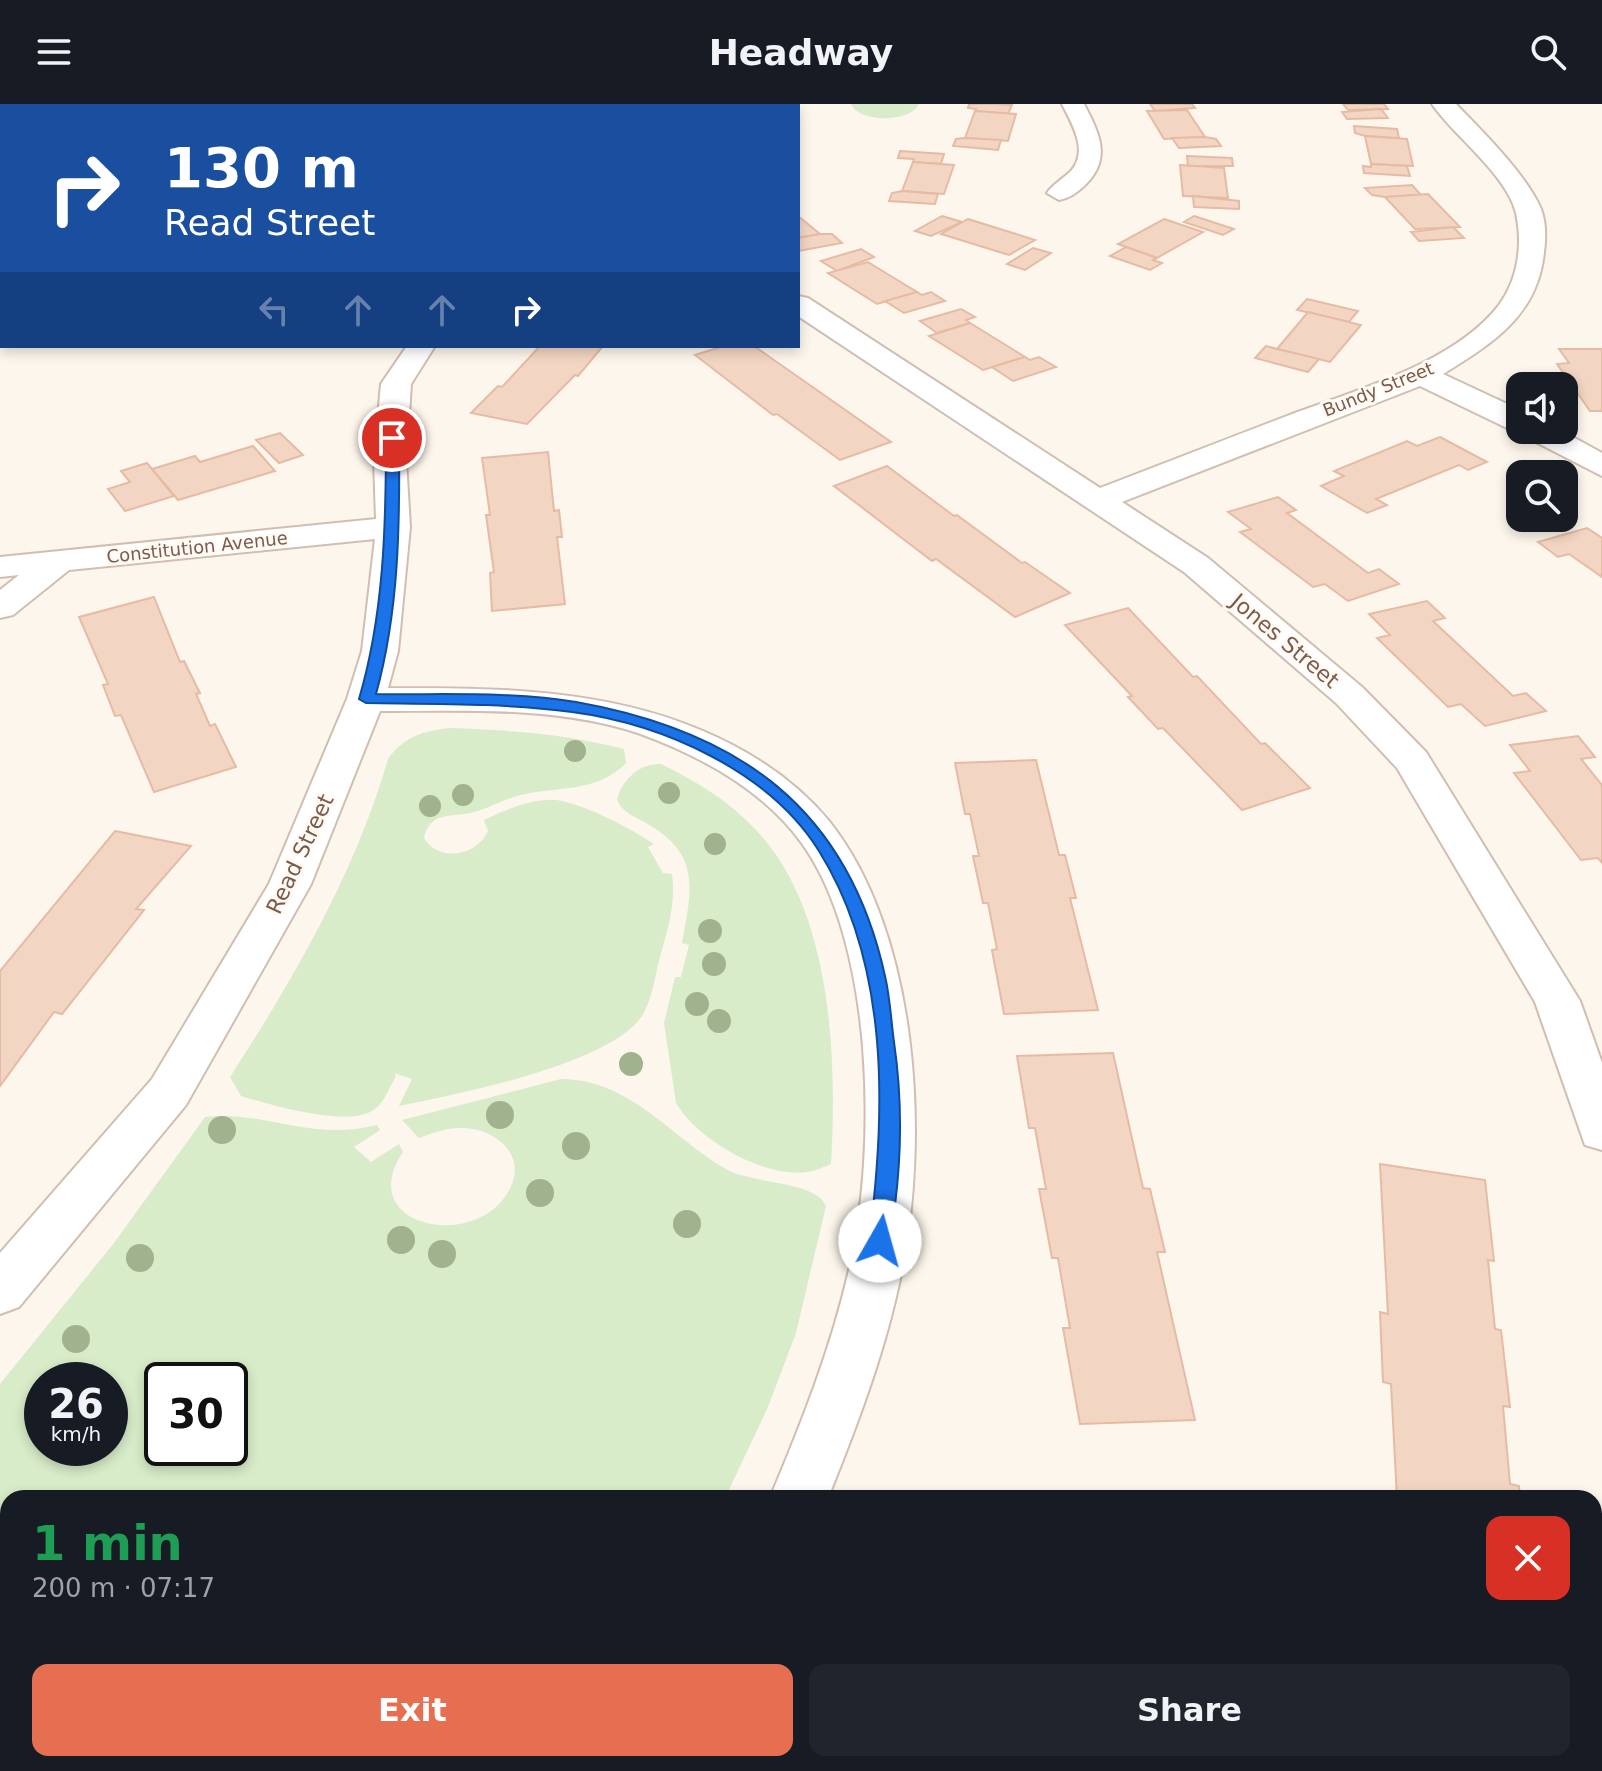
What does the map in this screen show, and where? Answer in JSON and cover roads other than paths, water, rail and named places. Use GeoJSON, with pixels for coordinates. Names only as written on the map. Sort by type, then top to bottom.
{"type":"FeatureCollection","features":[{"type":"Feature","properties":{"kind":"street"},"geometry":{"type":"LineString","coordinates":[[1059,193],[1078,180],[1091,164],[1092,142],[1073,104]]}},
{"type":"Feature","properties":{"kind":"street","name":"Bundy Street"},"geometry":{"type":"LineString","coordinates":[[1097,500],[1421,375],[1478,340],[1508,312],[1528,280],[1533,236],[1528,209],[1500,167],[1443,104]]}},
{"type":"Feature","properties":{"kind":"street","name":"Jones Street"},"geometry":{"type":"LineString","coordinates":[[800,305],[1196,565],[1349,695],[1412,761],[1557,1001],[1602,1131]]}},
{"type":"Feature","properties":{"kind":"street","name":"Read Street"},"geometry":{"type":"LineString","coordinates":[[0,1291],[169,1092],[290,884],[366,699],[380,651],[393,527],[390,460],[396,384],[420,348]]}},
{"type":"Feature","properties":{"kind":"street"},"geometry":{"type":"LineString","coordinates":[[1421,375],[1506,415]]}},
{"type":"Feature","properties":{"kind":"street"},"geometry":{"type":"LineString","coordinates":[[1562,444],[1602,466]]}},
{"type":"Feature","properties":{"kind":"street","name":"Constitution Avenue"},"geometry":{"type":"LineString","coordinates":[[0,567],[393,527]]}},
{"type":"Feature","properties":{"kind":"street"},"geometry":{"type":"LineString","coordinates":[[0,607],[59,561]]}},
{"type":"Feature","properties":{"kind":"street"},"geometry":{"type":"LineString","coordinates":[[366,699],[489,700],[575,707],[661,728],[722,755],[765,784],[801,815],[827,850],[855,909],[876,976],[891,1091],[890,1166],[877,1266],[848,1378],[802,1490]]}}]}
